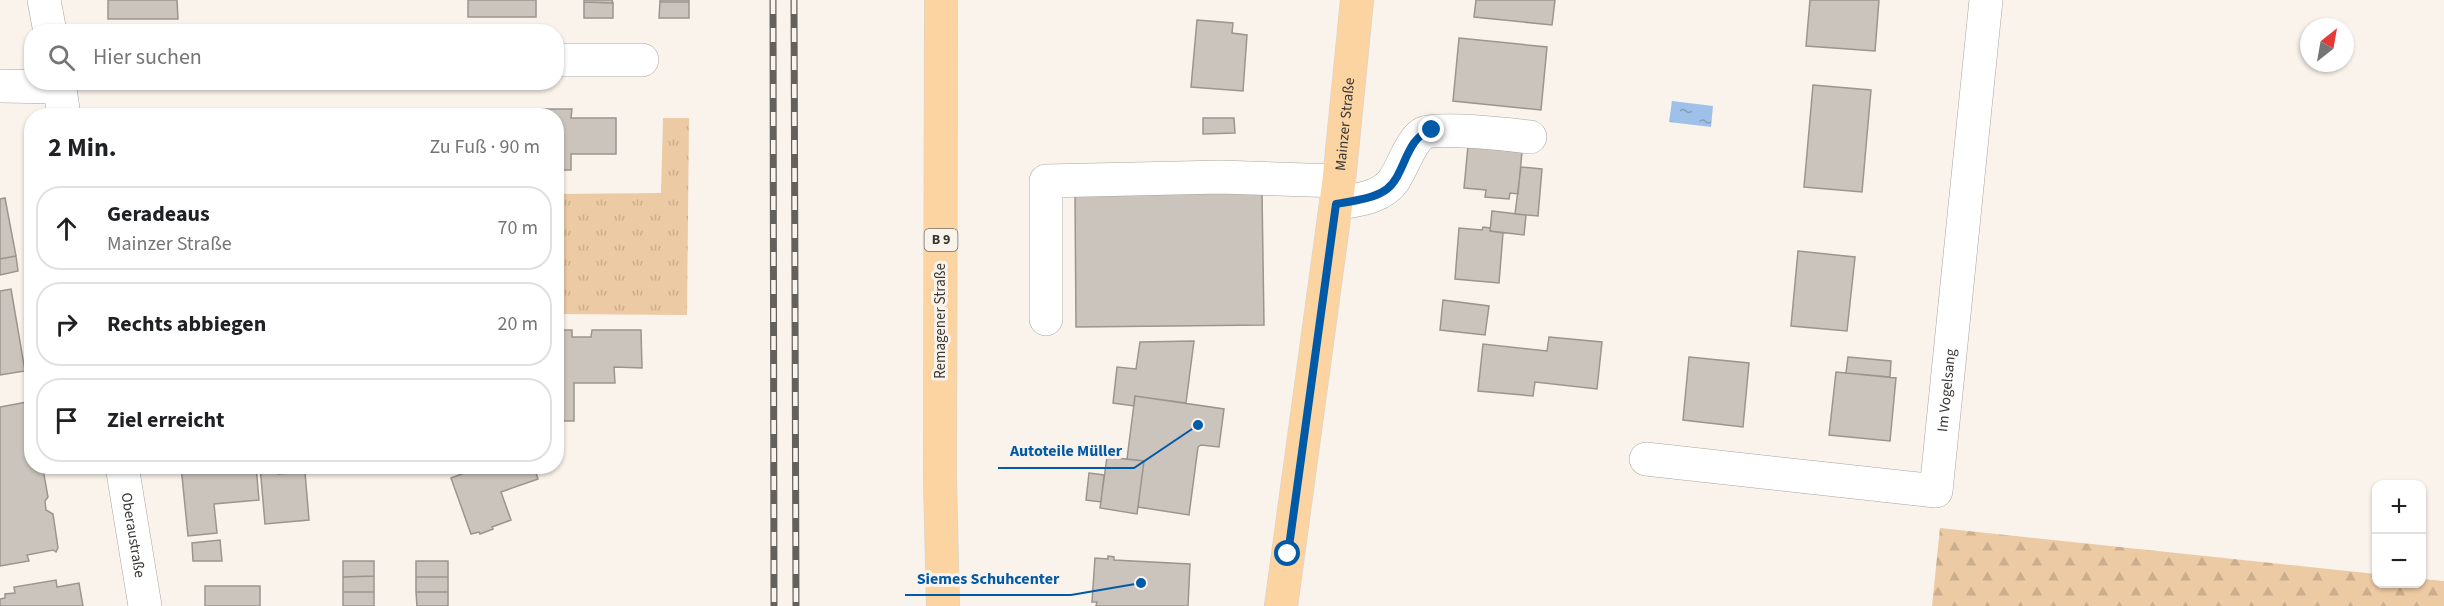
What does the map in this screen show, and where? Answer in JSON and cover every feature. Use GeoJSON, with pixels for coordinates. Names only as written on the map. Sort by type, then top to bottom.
{"type":"FeatureCollection","features":[{"type":"Feature","properties":{"kind":"main road","name":"Remagener Straße"},"geometry":{"type":"LineString","coordinates":[[941,0],[940,480],[943,606]]}},
{"type":"Feature","properties":{"kind":"main road","name":"Mainzer Straße"},"geometry":{"type":"LineString","coordinates":[[1281,606],[1338,193],[1357,0]]}},
{"type":"Feature","properties":{"kind":"street"},"geometry":{"type":"LineString","coordinates":[[44,0],[48,24]]}},
{"type":"Feature","properties":{"kind":"street","name":"Im Vogelsang"},"geometry":{"type":"LineString","coordinates":[[1646,459],[1936,490],[1986,0]]}},
{"type":"Feature","properties":{"kind":"street"},"geometry":{"type":"LineString","coordinates":[[564,60],[642,60]]}},
{"type":"Feature","properties":{"kind":"street"},"geometry":{"type":"LineString","coordinates":[[0,86],[24,90]]}},
{"type":"Feature","properties":{"kind":"street"},"geometry":{"type":"LineString","coordinates":[[27,90],[61,95]]}},
{"type":"Feature","properties":{"kind":"street"},"geometry":{"type":"LineString","coordinates":[[1046,319],[1046,181],[1221,177],[1374,196],[1387,189],[1395,180],[1415,142],[1424,132],[1460,131],[1530,137]]}},
{"type":"Feature","properties":{"kind":"street","name":"Oberaustraße"},"geometry":{"type":"LineString","coordinates":[[123,474],[146,606]]}},
{"type":"Feature","properties":{"kind":"green space"},"geometry":{"type":"Polygon","coordinates":[[[663,118],[689,118],[687,315],[564,314],[564,194],[661,193],[663,118]]]}},
{"type":"Feature","properties":{"kind":"green space"},"geometry":{"type":"Polygon","coordinates":[[[1940,528],[2372,574],[2372,588],[2426,588],[2426,579],[2444,581],[2444,606],[1932,606],[1940,528]]]}},
{"type":"Feature","properties":{"kind":"water"},"geometry":{"type":"Polygon","coordinates":[[[1672,101],[1713,106],[1711,127],[1669,122],[1672,101]]]}},
{"type":"Feature","properties":{"kind":"building"},"geometry":{"type":"Polygon","coordinates":[[[108,0],[177,0],[178,19],[108,19],[108,0]]]}},
{"type":"Feature","properties":{"kind":"building"},"geometry":{"type":"Polygon","coordinates":[[[468,0],[536,0],[536,17],[468,17],[468,0]]]}},
{"type":"Feature","properties":{"kind":"building"},"geometry":{"type":"Polygon","coordinates":[[[584,0],[612,0],[613,3],[584,2],[584,0]]]}},
{"type":"Feature","properties":{"kind":"building"},"geometry":{"type":"Polygon","coordinates":[[[660,0],[689,0],[689,2],[660,2],[660,0]]]}},
{"type":"Feature","properties":{"kind":"building"},"geometry":{"type":"Polygon","coordinates":[[[1476,0],[1555,0],[1552,25],[1474,17],[1476,0]]]}},
{"type":"Feature","properties":{"kind":"building"},"geometry":{"type":"Polygon","coordinates":[[[1810,0],[1879,0],[1875,51],[1806,46],[1810,0]]]}},
{"type":"Feature","properties":{"kind":"building"},"geometry":{"type":"Polygon","coordinates":[[[584,2],[613,3],[613,18],[584,18],[584,2]]]}},
{"type":"Feature","properties":{"kind":"building"},"geometry":{"type":"Polygon","coordinates":[[[660,2],[689,2],[689,18],[659,18],[660,2]]]}},
{"type":"Feature","properties":{"kind":"building"},"geometry":{"type":"Polygon","coordinates":[[[1197,20],[1233,23],[1232,33],[1247,35],[1243,91],[1191,87],[1197,20]]]}},
{"type":"Feature","properties":{"kind":"building"},"geometry":{"type":"Polygon","coordinates":[[[1459,38],[1547,47],[1541,110],[1453,101],[1459,38]]]}},
{"type":"Feature","properties":{"kind":"building"},"geometry":{"type":"Polygon","coordinates":[[[1813,85],[1871,90],[1862,192],[1804,187],[1813,85]]]}},
{"type":"Feature","properties":{"kind":"building"},"geometry":{"type":"Polygon","coordinates":[[[564,109],[572,109],[571,118],[616,118],[616,154],[571,154],[571,170],[564,170],[564,109]]]}},
{"type":"Feature","properties":{"kind":"building"},"geometry":{"type":"Polygon","coordinates":[[[1203,118],[1234,118],[1235,133],[1203,134],[1203,118]]]}},
{"type":"Feature","properties":{"kind":"building"},"geometry":{"type":"Polygon","coordinates":[[[1468,146],[1522,152],[1518,194],[1510,193],[1509,199],[1485,197],[1486,190],[1464,188],[1468,146]]]}},
{"type":"Feature","properties":{"kind":"building"},"geometry":{"type":"Polygon","coordinates":[[[1521,167],[1542,169],[1538,216],[1515,214],[1521,167]]]}},
{"type":"Feature","properties":{"kind":"building"},"geometry":{"type":"Polygon","coordinates":[[[1262,192],[1264,325],[1076,327],[1075,194],[1262,192]]]}},
{"type":"Feature","properties":{"kind":"building"},"geometry":{"type":"Polygon","coordinates":[[[5,198],[16,256],[0,259],[0,199],[5,198]]]}},
{"type":"Feature","properties":{"kind":"building"},"geometry":{"type":"Polygon","coordinates":[[[1492,211],[1526,215],[1524,235],[1490,231],[1492,211]]]}},
{"type":"Feature","properties":{"kind":"building"},"geometry":{"type":"Polygon","coordinates":[[[1483,227],[1490,228],[1490,231],[1503,233],[1499,283],[1455,279],[1459,228],[1482,230],[1483,227]]]}},
{"type":"Feature","properties":{"kind":"building"},"geometry":{"type":"Polygon","coordinates":[[[1798,251],[1855,257],[1847,331],[1791,326],[1798,251]]]}},
{"type":"Feature","properties":{"kind":"building"},"geometry":{"type":"Polygon","coordinates":[[[16,256],[18,271],[0,275],[0,259],[16,256]]]}},
{"type":"Feature","properties":{"kind":"building"},"geometry":{"type":"Polygon","coordinates":[[[11,289],[24,371],[0,375],[0,291],[11,289]]]}},
{"type":"Feature","properties":{"kind":"building"},"geometry":{"type":"Polygon","coordinates":[[[1443,300],[1489,306],[1485,335],[1440,330],[1443,300]]]}},
{"type":"Feature","properties":{"kind":"building"},"geometry":{"type":"Polygon","coordinates":[[[564,330],[572,330],[572,337],[591,337],[592,330],[641,330],[642,368],[614,367],[615,383],[574,383],[574,421],[564,421],[564,330]]]}},
{"type":"Feature","properties":{"kind":"building"},"geometry":{"type":"Polygon","coordinates":[[[1549,337],[1602,342],[1597,389],[1535,382],[1533,396],[1478,391],[1483,344],[1547,351],[1549,337]]]}},
{"type":"Feature","properties":{"kind":"building"},"geometry":{"type":"Polygon","coordinates":[[[1194,341],[1186,403],[1135,396],[1134,406],[1113,403],[1117,367],[1136,369],[1140,342],[1194,341]]]}},
{"type":"Feature","properties":{"kind":"building"},"geometry":{"type":"Polygon","coordinates":[[[1689,357],[1749,363],[1743,427],[1683,420],[1689,357]]]}},
{"type":"Feature","properties":{"kind":"building"},"geometry":{"type":"Polygon","coordinates":[[[1848,357],[1891,361],[1890,377],[1846,373],[1848,357]]]}},
{"type":"Feature","properties":{"kind":"building"},"geometry":{"type":"Polygon","coordinates":[[[1836,372],[1896,378],[1890,441],[1829,435],[1836,372]]]}},
{"type":"Feature","properties":{"kind":"building"},"geometry":{"type":"Polygon","coordinates":[[[1135,396],[1224,409],[1219,447],[1201,445],[1198,447],[1189,515],[1138,507],[1144,461],[1127,459],[1135,396]]]}},
{"type":"Feature","properties":{"kind":"building"},"geometry":{"type":"Polygon","coordinates":[[[24,403],[24,474],[44,474],[48,497],[45,501],[46,510],[53,514],[58,548],[56,552],[53,550],[27,555],[29,561],[0,566],[0,407],[24,403]]]}},
{"type":"Feature","properties":{"kind":"building"},"geometry":{"type":"Polygon","coordinates":[[[1107,457],[1144,461],[1137,514],[1100,508],[1107,457]]]}},
{"type":"Feature","properties":{"kind":"building"},"geometry":{"type":"Polygon","coordinates":[[[1089,473],[1104,475],[1101,502],[1086,500],[1089,473]]]}},
{"type":"Feature","properties":{"kind":"building"},"geometry":{"type":"Polygon","coordinates":[[[182,474],[257,474],[259,500],[214,504],[217,533],[188,536],[182,474]]]}},
{"type":"Feature","properties":{"kind":"building"},"geometry":{"type":"Polygon","coordinates":[[[261,474],[305,474],[309,520],[265,524],[261,474]]]}},
{"type":"Feature","properties":{"kind":"building"},"geometry":{"type":"Polygon","coordinates":[[[462,474],[536,474],[538,479],[501,492],[511,520],[480,534],[479,532],[471,534],[451,478],[462,474]]]}},
{"type":"Feature","properties":{"kind":"building"},"geometry":{"type":"Polygon","coordinates":[[[220,540],[222,561],[193,561],[192,543],[220,540]]]}},
{"type":"Feature","properties":{"kind":"building"},"geometry":{"type":"Polygon","coordinates":[[[1108,556],[1114,557],[1114,560],[1190,564],[1188,606],[1096,606],[1097,602],[1092,602],[1095,558],[1108,559],[1108,556]]]}},
{"type":"Feature","properties":{"kind":"building"},"geometry":{"type":"Polygon","coordinates":[[[343,561],[374,561],[374,576],[343,577],[343,561]]]}},
{"type":"Feature","properties":{"kind":"building"},"geometry":{"type":"Polygon","coordinates":[[[416,561],[448,561],[448,577],[416,577],[416,561]]]}},
{"type":"Feature","properties":{"kind":"building"},"geometry":{"type":"Polygon","coordinates":[[[374,576],[374,592],[343,592],[343,577],[374,576]]]}},
{"type":"Feature","properties":{"kind":"building"},"geometry":{"type":"Polygon","coordinates":[[[416,577],[448,577],[448,592],[416,592],[416,577]]]}},
{"type":"Feature","properties":{"kind":"building"},"geometry":{"type":"Polygon","coordinates":[[[56,580],[57,587],[79,583],[83,606],[0,606],[0,599],[5,598],[5,594],[15,593],[14,587],[56,580]]]}},
{"type":"Feature","properties":{"kind":"building"},"geometry":{"type":"Polygon","coordinates":[[[205,586],[260,586],[260,606],[205,606],[205,586]]]}},
{"type":"Feature","properties":{"kind":"building"},"geometry":{"type":"Polygon","coordinates":[[[343,592],[374,592],[374,606],[343,606],[343,592]]]}},
{"type":"Feature","properties":{"kind":"building"},"geometry":{"type":"Polygon","coordinates":[[[416,592],[448,592],[448,606],[417,606],[416,592]]]}},
{"type":"Feature","properties":{"kind":"railway"},"geometry":{"type":"LineString","coordinates":[[773,0],[774,606]]}},
{"type":"Feature","properties":{"kind":"railway"},"geometry":{"type":"LineString","coordinates":[[794,0],[796,606]]}},
{"type":"Feature","properties":{"kind":"place","name":"Autoteile Müller"},"geometry":{"type":"Point","coordinates":[1198,425]}},
{"type":"Feature","properties":{"kind":"place","name":"Siemes Schuhcenter"},"geometry":{"type":"Point","coordinates":[1141,583]}},
{"type":"Feature","properties":{"kind":"route"},"geometry":{"type":"LineString","coordinates":[[1288,554],[1336,204],[1374,196],[1387,189],[1395,180],[1415,142],[1424,132],[1432,130]]}}]}
